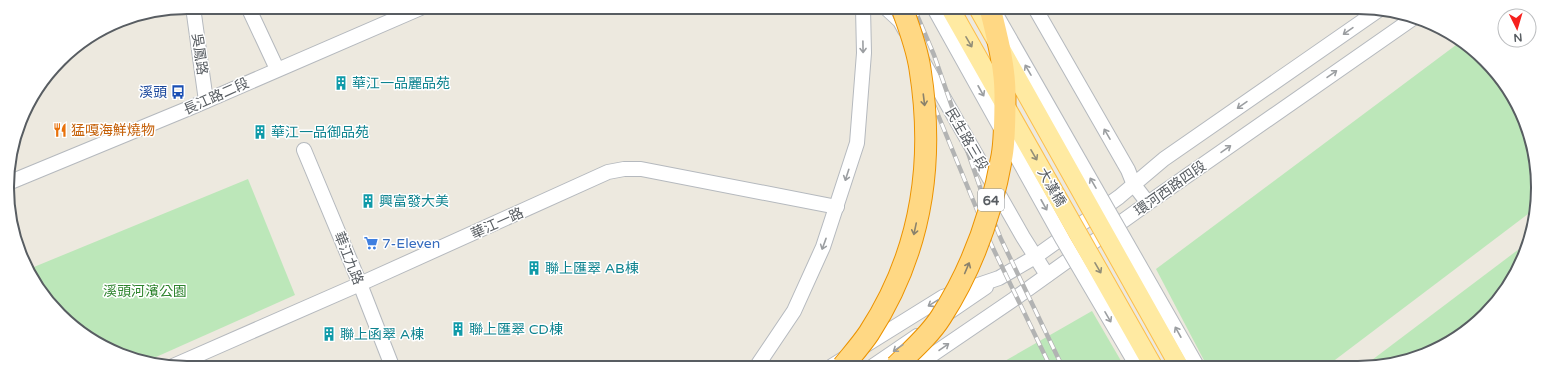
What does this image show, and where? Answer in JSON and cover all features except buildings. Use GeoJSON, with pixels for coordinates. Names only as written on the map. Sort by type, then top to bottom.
{"type":"FeatureCollection","features":[{"type":"Feature","properties":{"kind":"highway"},"geometry":{"type":"LineString","coordinates":[[847,361],[868,334],[885,306],[897,280],[913,237],[920,205],[926,161],[925,112],[920,68],[909,28],[901,14]]}},
{"type":"Feature","properties":{"kind":"highway","name":"64"},"geometry":{"type":"LineString","coordinates":[[901,361],[940,318],[964,274],[987,220],[1002,154],[1005,94],[1001,51],[992,14]]}},
{"type":"Feature","properties":{"kind":"main road","name":"大漢橋"},"geometry":{"type":"LineString","coordinates":[[953,14],[1150,361]]}},
{"type":"Feature","properties":{"kind":"main road","name":"大漢橋"},"geometry":{"type":"LineString","coordinates":[[981,14],[1176,361]]}},
{"type":"Feature","properties":{"kind":"street","name":"吳鳳路"},"geometry":{"type":"LineString","coordinates":[[194,14],[206,101]]}},
{"type":"Feature","properties":{"kind":"street"},"geometry":{"type":"LineString","coordinates":[[251,14],[277,69]]}},
{"type":"Feature","properties":{"kind":"street","name":"長江路二段"},"geometry":{"type":"LineString","coordinates":[[14,181],[206,101],[407,14]]}},
{"type":"Feature","properties":{"kind":"street"},"geometry":{"type":"LineString","coordinates":[[760,361],[794,311],[823,247],[857,143],[864,53],[863,14]]}},
{"type":"Feature","properties":{"kind":"street","name":"民生路三段"},"geometry":{"type":"LineString","coordinates":[[901,14],[1047,276]]}},
{"type":"Feature","properties":{"kind":"street"},"geometry":{"type":"LineString","coordinates":[[937,14],[1063,240],[1133,361]]}},
{"type":"Feature","properties":{"kind":"street"},"geometry":{"type":"LineString","coordinates":[[994,14],[1194,361]]}},
{"type":"Feature","properties":{"kind":"street"},"geometry":{"type":"LineString","coordinates":[[1038,14],[1128,170],[1134,185],[1148,203]]}},
{"type":"Feature","properties":{"kind":"street","name":"環河西路四段"},"geometry":{"type":"LineString","coordinates":[[880,361],[999,278],[1036,257],[1134,185],[1164,159],[1372,14]]}},
{"type":"Feature","properties":{"kind":"street","name":"環河西路四段"},"geometry":{"type":"LineString","coordinates":[[925,361],[1148,203],[1408,22]]}},
{"type":"Feature","properties":{"kind":"street","name":"華江九路"},"geometry":{"type":"LineString","coordinates":[[304,150],[360,284],[390,361]]}},
{"type":"Feature","properties":{"kind":"street","name":"華江一路"},"geometry":{"type":"LineString","coordinates":[[183,361],[360,284],[608,172],[624,169],[641,169],[837,207]]}},
{"type":"Feature","properties":{"kind":"street","name":"環河西路四段"},"geometry":{"type":"LineString","coordinates":[[840,361],[943,297],[999,278]]}},
{"type":"Feature","properties":{"kind":"green space"},"geometry":{"type":"Polygon","coordinates":[[[1456,45],[1472,57],[1488,73],[1502,91],[1518,121],[1530,165],[1531,199],[1529,213],[1334,361],[1204,361],[1156,269],[1456,45]]]}},
{"type":"Feature","properties":{"kind":"green space","name":"溪頭河濱公園"},"geometry":{"type":"Polygon","coordinates":[[[248,179],[295,295],[154,358],[121,348],[91,332],[73,318],[57,302],[43,284],[34,267],[248,179]]]}},
{"type":"Feature","properties":{"kind":"green space"},"geometry":{"type":"Polygon","coordinates":[[[1520,248],[1508,274],[1488,302],[1472,318],[1454,332],[1424,348],[1413,352],[1391,358],[1371,361],[1520,248]]]}},
{"type":"Feature","properties":{"kind":"green space"},"geometry":{"type":"Polygon","coordinates":[[[1092,311],[1121,361],[1005,361],[1092,311]]]}},
{"type":"Feature","properties":{"kind":"railway"},"geometry":{"type":"LineString","coordinates":[[894,14],[913,54],[991,244],[1048,361]]}},
{"type":"Feature","properties":{"kind":"railway"},"geometry":{"type":"LineString","coordinates":[[917,14],[934,55],[982,193],[1001,239],[1060,361]]}},
{"type":"Feature","properties":{"kind":"place","name":"華江一品麗品苑"},"geometry":{"type":"Point","coordinates":[341,83]}},
{"type":"Feature","properties":{"kind":"place","name":"溪頭"},"geometry":{"type":"Point","coordinates":[178,92]}},
{"type":"Feature","properties":{"kind":"place","name":"猛嘎海鮮燒物"},"geometry":{"type":"Point","coordinates":[60,130]}},
{"type":"Feature","properties":{"kind":"place","name":"華江一品御品苑"},"geometry":{"type":"Point","coordinates":[260,132]}},
{"type":"Feature","properties":{"kind":"place","name":"興富發大美"},"geometry":{"type":"Point","coordinates":[368,201]}},
{"type":"Feature","properties":{"kind":"place","name":"7-Eleven"},"geometry":{"type":"Point","coordinates":[371,243]}},
{"type":"Feature","properties":{"kind":"place","name":"聯上匯翠 AB棟"},"geometry":{"type":"Point","coordinates":[534,268]}},
{"type":"Feature","properties":{"kind":"place","name":"聯上匯翠 CD棟"},"geometry":{"type":"Point","coordinates":[458,329]}},
{"type":"Feature","properties":{"kind":"place","name":"聯上函翠 A棟"},"geometry":{"type":"Point","coordinates":[329,334]}}]}
